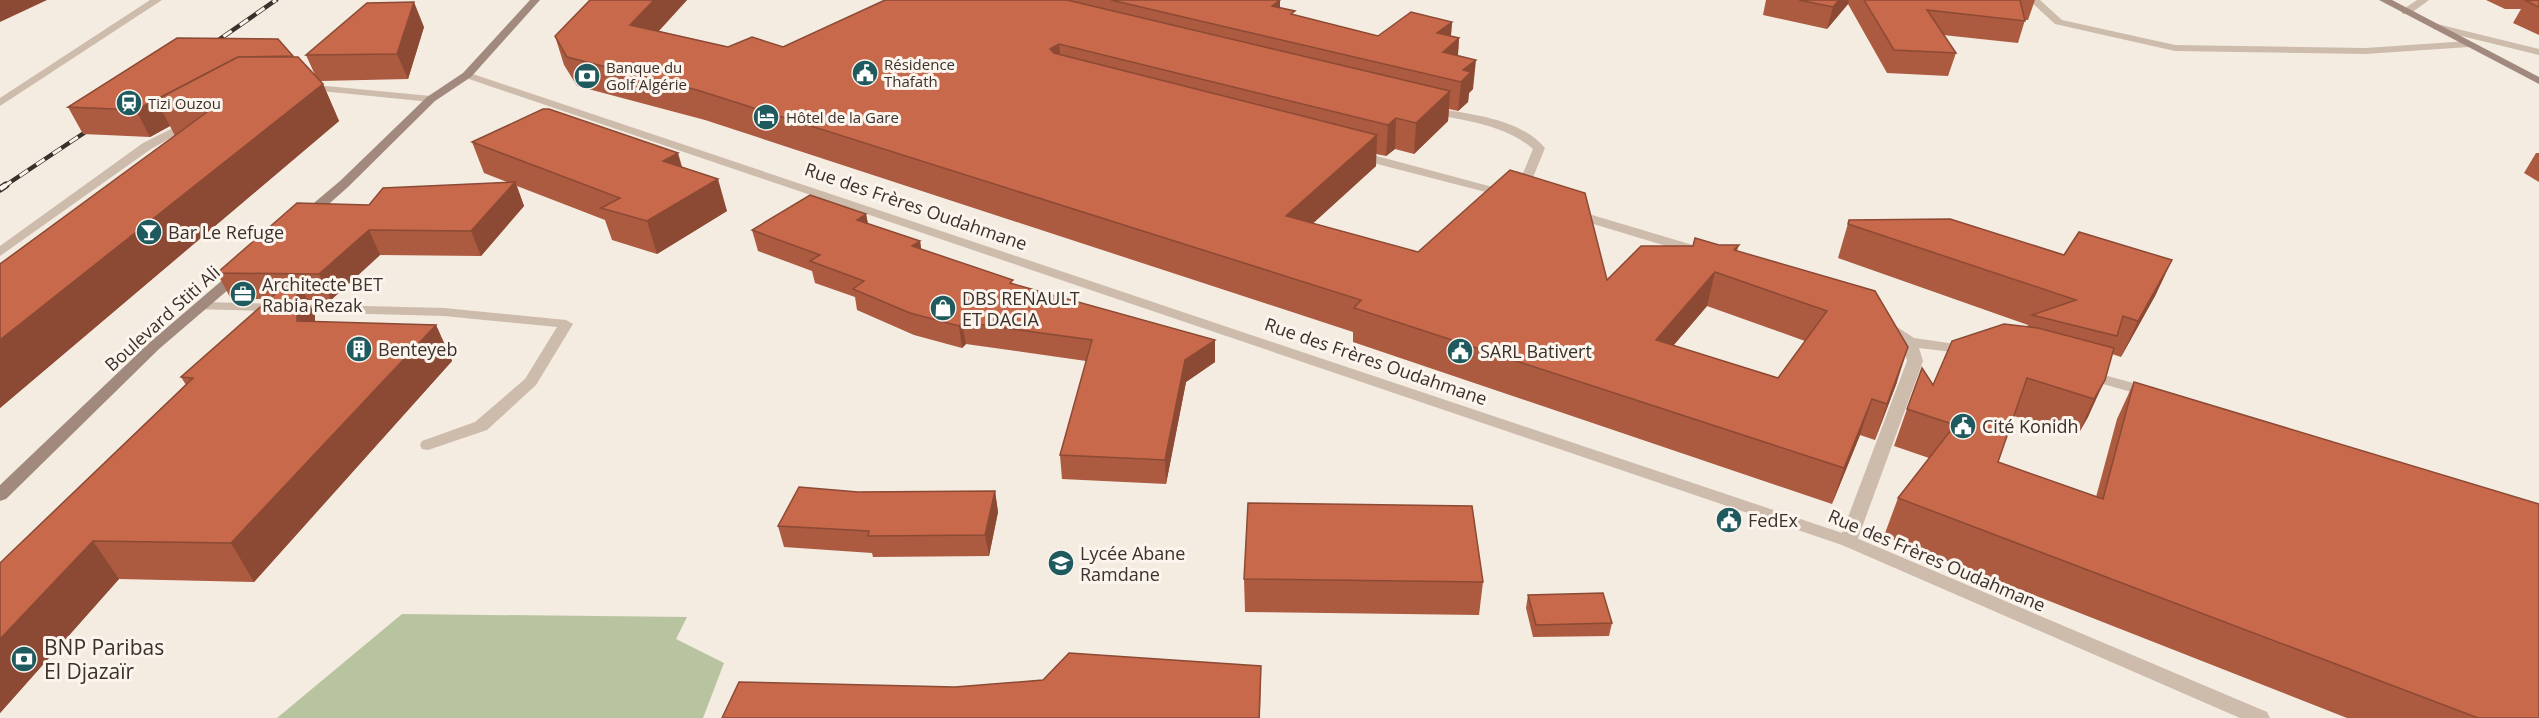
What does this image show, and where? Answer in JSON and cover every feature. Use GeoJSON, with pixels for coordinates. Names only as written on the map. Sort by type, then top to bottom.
{"type":"FeatureCollection","features":[{"type":"Feature","properties":{"kind":"main road"},"geometry":{"type":"LineString","coordinates":[[300,221],[344,184],[431,99],[467,75],[535,0]]}},
{"type":"Feature","properties":{"kind":"main road"},"geometry":{"type":"LineString","coordinates":[[2384,0],[2539,81]]}},
{"type":"Feature","properties":{"kind":"main road","name":"Boulevard Stiti Ali"},"geometry":{"type":"LineString","coordinates":[[0,495],[154,346],[248,265]]}},
{"type":"Feature","properties":{"kind":"street"},"geometry":{"type":"LineString","coordinates":[[0,103],[157,0]]}},
{"type":"Feature","properties":{"kind":"street"},"geometry":{"type":"LineString","coordinates":[[2034,0],[2059,22],[2175,48],[2365,51],[2469,44]]}},
{"type":"Feature","properties":{"kind":"street"},"geometry":{"type":"LineString","coordinates":[[2406,12],[2424,0]]}},
{"type":"Feature","properties":{"kind":"street"},"geometry":{"type":"LineString","coordinates":[[2437,27],[2539,52]]}},
{"type":"Feature","properties":{"kind":"street","name":"Rue des Frères Oudahmane"},"geometry":{"type":"LineString","coordinates":[[467,75],[1848,541],[2260,718]]}},
{"type":"Feature","properties":{"kind":"street"},"geometry":{"type":"LineString","coordinates":[[297,86],[431,99]]}},
{"type":"Feature","properties":{"kind":"street"},"geometry":{"type":"LineString","coordinates":[[1348,152],[1526,199],[1539,148],[1532,140],[1517,132],[1414,107]]}},
{"type":"Feature","properties":{"kind":"street"},"geometry":{"type":"LineString","coordinates":[[0,252],[147,146],[205,114]]}},
{"type":"Feature","properties":{"kind":"street"},"geometry":{"type":"LineString","coordinates":[[1554,207],[1714,255]]}},
{"type":"Feature","properties":{"kind":"street"},"geometry":{"type":"LineString","coordinates":[[201,306],[444,312],[566,324],[531,382],[481,426],[429,445]]}},
{"type":"Feature","properties":{"kind":"street"},"geometry":{"type":"LineString","coordinates":[[1876,318],[1910,342],[1991,353]]}},
{"type":"Feature","properties":{"kind":"street"},"geometry":{"type":"LineString","coordinates":[[1848,541],[1915,361],[1910,342]]}},
{"type":"Feature","properties":{"kind":"street"},"geometry":{"type":"LineString","coordinates":[[2072,371],[2164,397]]}},
{"type":"Feature","properties":{"kind":"green space"},"geometry":{"type":"Polygon","coordinates":[[[402,614],[687,617],[676,639],[724,663],[703,718],[277,718],[402,614]]]}},
{"type":"Feature","properties":{"kind":"building"},"geometry":{"type":"Polygon","coordinates":[[[590,0],[654,0],[630,25],[728,47],[752,37],[783,47],[885,0],[1067,0],[1450,91],[1416,123],[1396,118],[1388,125],[1059,44],[1050,49],[1054,53],[1377,135],[1286,216],[1418,252],[1510,170],[1585,193],[1607,280],[1641,246],[1693,246],[1695,238],[1719,245],[1739,245],[1734,250],[1875,291],[1908,347],[1887,404],[1872,399],[1844,468],[1354,308],[1361,300],[697,90],[567,57],[555,36],[590,0]],[[1715,272],[1656,340],[1778,378],[1827,311],[1715,272]]]}},
{"type":"Feature","properties":{"kind":"building"},"geometry":{"type":"Polygon","coordinates":[[[1111,0],[1280,0],[1272,6],[1295,11],[1291,14],[1378,36],[1411,12],[1452,22],[1437,33],[1459,38],[1443,52],[1476,60],[1463,70],[1471,72],[1461,82],[1111,0]]]}},
{"type":"Feature","properties":{"kind":"building"},"geometry":{"type":"Polygon","coordinates":[[[1799,0],[1839,0],[1833,7],[1799,0]]]}},
{"type":"Feature","properties":{"kind":"building"},"geometry":{"type":"Polygon","coordinates":[[[1864,0],[2020,0],[2025,21],[1927,10],[1956,53],[1894,50],[1864,0]]]}},
{"type":"Feature","properties":{"kind":"building"},"geometry":{"type":"Polygon","coordinates":[[[2539,0],[2539,7],[2526,1],[2539,0]]]}},
{"type":"Feature","properties":{"kind":"building"},"geometry":{"type":"Polygon","coordinates":[[[414,2],[397,54],[306,55],[367,3],[414,2]]]}},
{"type":"Feature","properties":{"kind":"building"},"geometry":{"type":"Polygon","coordinates":[[[177,38],[278,39],[293,56],[238,57],[136,110],[68,107],[177,38]]]}},
{"type":"Feature","properties":{"kind":"building"},"geometry":{"type":"Polygon","coordinates":[[[238,57],[298,57],[323,84],[0,340],[0,264],[222,101],[156,100],[238,57]]]}},
{"type":"Feature","properties":{"kind":"building"},"geometry":{"type":"Polygon","coordinates":[[[543,109],[549,109],[678,153],[663,161],[718,179],[647,221],[601,208],[620,198],[472,142],[543,109]]]}},
{"type":"Feature","properties":{"kind":"building"},"geometry":{"type":"Polygon","coordinates":[[[515,182],[471,231],[369,230],[319,274],[217,273],[297,203],[369,205],[383,188],[515,182]]]}},
{"type":"Feature","properties":{"kind":"building"},"geometry":{"type":"Polygon","coordinates":[[[810,195],[866,214],[857,220],[920,241],[912,246],[1013,280],[1010,283],[1215,340],[1185,360],[1165,460],[1060,455],[1092,340],[962,322],[959,326],[910,313],[853,289],[864,281],[810,261],[820,255],[752,230],[810,195]]]}},
{"type":"Feature","properties":{"kind":"building"},"geometry":{"type":"Polygon","coordinates":[[[1950,219],[2064,255],[2079,232],[2172,260],[2138,321],[2123,316],[2117,336],[2032,315],[2076,300],[1848,224],[1849,220],[1950,219]]]}},
{"type":"Feature","properties":{"kind":"building"},"geometry":{"type":"Polygon","coordinates":[[[292,279],[297,279],[297,321],[436,325],[231,543],[93,541],[0,639],[0,563],[193,378],[181,377],[292,279]]]}},
{"type":"Feature","properties":{"kind":"building"},"geometry":{"type":"Polygon","coordinates":[[[2004,324],[2038,328],[2114,348],[2105,380],[2094,399],[2027,378],[1998,462],[2103,499],[2134,382],[2539,504],[2539,718],[2478,718],[1898,498],[1955,425],[1907,409],[1922,368],[1933,385],[1952,341],[2004,324]]]}},
{"type":"Feature","properties":{"kind":"building"},"geometry":{"type":"Polygon","coordinates":[[[799,487],[858,492],[995,491],[985,535],[868,536],[869,531],[778,526],[799,487]]]}},
{"type":"Feature","properties":{"kind":"building"},"geometry":{"type":"Polygon","coordinates":[[[1248,503],[1472,506],[1483,582],[1244,579],[1248,503]]]}},
{"type":"Feature","properties":{"kind":"building"},"geometry":{"type":"Polygon","coordinates":[[[1603,593],[1612,623],[1536,625],[1528,595],[1603,593]]]}},
{"type":"Feature","properties":{"kind":"building"},"geometry":{"type":"Polygon","coordinates":[[[1069,653],[1261,666],[1259,718],[722,718],[739,682],[955,687],[1043,680],[1069,653]]]}},
{"type":"Feature","properties":{"kind":"railway"},"geometry":{"type":"LineString","coordinates":[[207,48],[276,0]]}},
{"type":"Feature","properties":{"kind":"railway"},"geometry":{"type":"LineString","coordinates":[[0,189],[96,125]]}},
{"type":"Feature","properties":{"kind":"place","name":"Résidence Thafath"},"geometry":{"type":"Point","coordinates":[865,73]}},
{"type":"Feature","properties":{"kind":"place","name":"Banque du Golf Algérie"},"geometry":{"type":"Point","coordinates":[587,76]}},
{"type":"Feature","properties":{"kind":"place","name":"Tizi Ouzou"},"geometry":{"type":"Point","coordinates":[129,103]}},
{"type":"Feature","properties":{"kind":"place","name":"Hôtel de la Gare"},"geometry":{"type":"Point","coordinates":[766,117]}},
{"type":"Feature","properties":{"kind":"place","name":"Bar Le Refuge"},"geometry":{"type":"Point","coordinates":[149,232]}},
{"type":"Feature","properties":{"kind":"place","name":"Architecte BET Rabia Rezak"},"geometry":{"type":"Point","coordinates":[243,294]}},
{"type":"Feature","properties":{"kind":"place","name":"DBS RENAULT ET DACIA"},"geometry":{"type":"Point","coordinates":[943,308]}},
{"type":"Feature","properties":{"kind":"place","name":"Benteyeb"},"geometry":{"type":"Point","coordinates":[359,349]}},
{"type":"Feature","properties":{"kind":"place","name":"SARL Bativert"},"geometry":{"type":"Point","coordinates":[1460,351]}},
{"type":"Feature","properties":{"kind":"place","name":"Cité Konidh"},"geometry":{"type":"Point","coordinates":[1963,426]}},
{"type":"Feature","properties":{"kind":"place","name":"FedEx"},"geometry":{"type":"Point","coordinates":[1729,520]}},
{"type":"Feature","properties":{"kind":"place","name":"Lycée Abane Ramdane"},"geometry":{"type":"Point","coordinates":[1061,563]}},
{"type":"Feature","properties":{"kind":"place","name":"BNP Paribas El Djazaïr"},"geometry":{"type":"Point","coordinates":[24,659]}}]}
